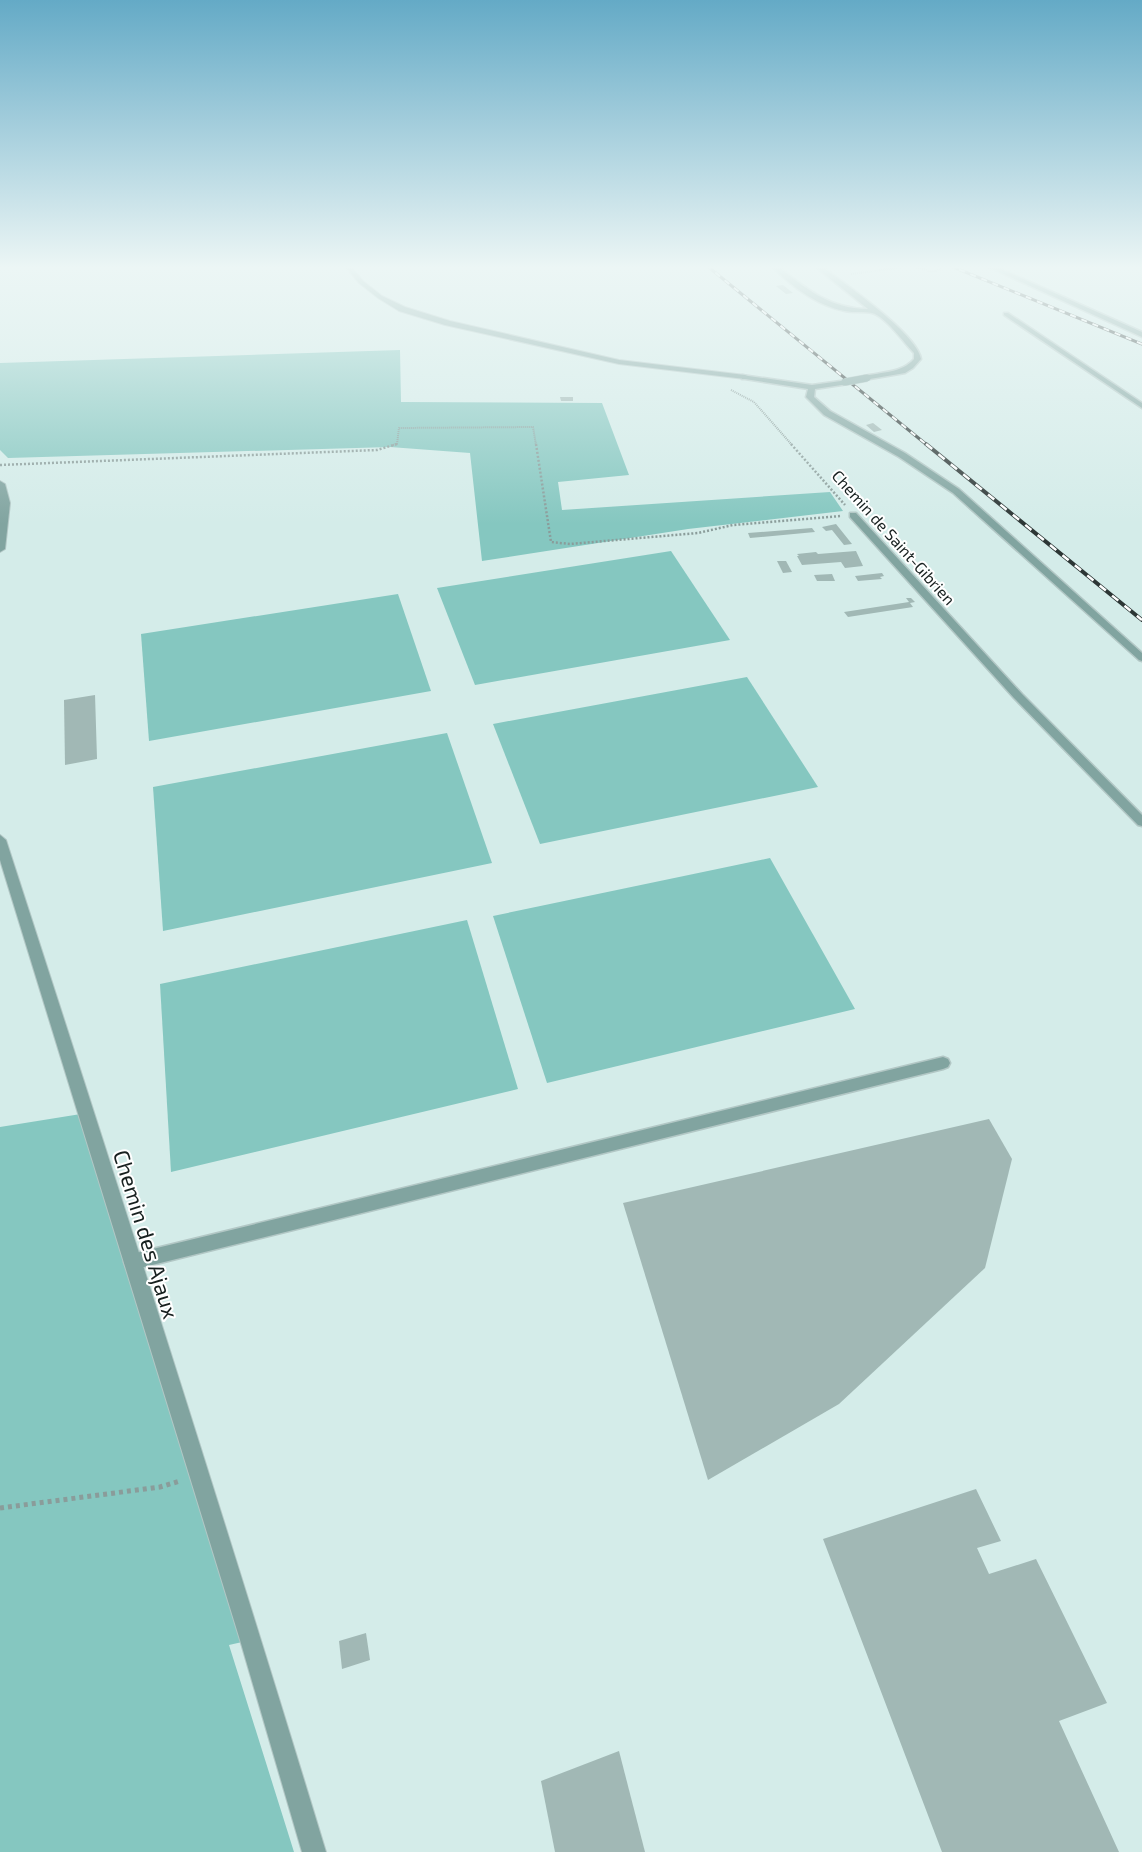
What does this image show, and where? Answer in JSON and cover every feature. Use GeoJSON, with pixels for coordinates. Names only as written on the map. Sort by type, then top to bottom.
{"type":"FeatureCollection","features":[{"type":"Feature","properties":{"kind":"street"},"geometry":{"type":"LineString","coordinates":[[566,351],[619,362],[745,378]]}},
{"type":"Feature","properties":{"kind":"street"},"geometry":{"type":"LineString","coordinates":[[0,484],[5,503],[0,549]]}},
{"type":"Feature","properties":{"kind":"street","name":"Chemin des Ajaux"},"geometry":{"type":"LineString","coordinates":[[0,840],[88,1113],[198,1476],[251,1640],[314,1852]]}},
{"type":"Feature","properties":{"kind":"lane"},"geometry":{"type":"LineString","coordinates":[[745,378],[812,387],[845,382],[902,371],[911,367],[918,359],[915,351]]}},
{"type":"Feature","properties":{"kind":"lane"},"geometry":{"type":"LineString","coordinates":[[1061,351],[1142,406]]}},
{"type":"Feature","properties":{"kind":"lane"},"geometry":{"type":"LineString","coordinates":[[812,387],[810,397],[827,413],[902,455],[956,491],[1142,658]]}},
{"type":"Feature","properties":{"kind":"lane","name":"Chemin de Saint-Gibrien"},"geometry":{"type":"LineString","coordinates":[[853,515],[1018,696],[1142,822]]}},
{"type":"Feature","properties":{"kind":"lane"},"geometry":{"type":"LineString","coordinates":[[132,1262],[944,1063]]}},
{"type":"Feature","properties":{"kind":"path","name":"Chemin de Saint-Gibrien"},"geometry":{"type":"LineString","coordinates":[[722,388],[732,390],[754,402],[853,515]]}},
{"type":"Feature","properties":{"kind":"path"},"geometry":{"type":"LineString","coordinates":[[0,465],[377,450],[397,444],[399,428],[533,427],[551,542],[580,544],[698,533],[733,525],[853,515]]}},
{"type":"Feature","properties":{"kind":"path"},"geometry":{"type":"LineString","coordinates":[[0,1508],[160,1487],[198,1476]]}},
{"type":"Feature","properties":{"kind":"shaded area"},"geometry":{"type":"Polygon","coordinates":[[[400,351],[401,402],[602,403],[629,475],[558,482],[562,510],[830,492],[843,511],[688,529],[482,561],[470,453],[390,447],[8,458],[0,450],[0,363],[400,351]]]}},
{"type":"Feature","properties":{"kind":"shaded area"},"geometry":{"type":"Polygon","coordinates":[[[671,551],[730,640],[475,685],[437,588],[671,551]]]}},
{"type":"Feature","properties":{"kind":"shaded area"},"geometry":{"type":"Polygon","coordinates":[[[398,594],[431,691],[149,741],[141,634],[398,594]]]}},
{"type":"Feature","properties":{"kind":"shaded area"},"geometry":{"type":"Polygon","coordinates":[[[747,677],[818,787],[540,844],[493,724],[747,677]]]}},
{"type":"Feature","properties":{"kind":"shaded area"},"geometry":{"type":"Polygon","coordinates":[[[447,733],[492,863],[163,931],[153,787],[447,733]]]}},
{"type":"Feature","properties":{"kind":"shaded area"},"geometry":{"type":"Polygon","coordinates":[[[770,858],[855,1009],[547,1083],[493,916],[770,858]]]}},
{"type":"Feature","properties":{"kind":"shaded area"},"geometry":{"type":"Polygon","coordinates":[[[467,920],[518,1089],[171,1172],[160,984],[467,920]]]}},
{"type":"Feature","properties":{"kind":"shaded area"},"geometry":{"type":"Polygon","coordinates":[[[87,1113],[251,1640],[229,1645],[294,1852],[0,1852],[0,1127],[87,1113]]]}},
{"type":"Feature","properties":{"kind":"building"},"geometry":{"type":"Polygon","coordinates":[[[560,397],[573,397],[573,401],[561,401],[560,397]]]}},
{"type":"Feature","properties":{"kind":"building"},"geometry":{"type":"Polygon","coordinates":[[[873,423],[882,430],[874,432],[866,425],[873,423]]]}},
{"type":"Feature","properties":{"kind":"building"},"geometry":{"type":"Polygon","coordinates":[[[836,524],[852,544],[844,545],[832,530],[826,531],[822,527],[836,524]]]}},
{"type":"Feature","properties":{"kind":"building"},"geometry":{"type":"Polygon","coordinates":[[[812,528],[815,532],[750,538],[748,533],[812,528]]]}},
{"type":"Feature","properties":{"kind":"building"},"geometry":{"type":"Polygon","coordinates":[[[856,551],[863,566],[845,568],[841,562],[802,565],[797,556],[799,556],[797,554],[816,552],[818,554],[856,551]]]}},
{"type":"Feature","properties":{"kind":"building"},"geometry":{"type":"Polygon","coordinates":[[[777,561],[786,561],[792,572],[783,573],[777,561]]]}},
{"type":"Feature","properties":{"kind":"building"},"geometry":{"type":"Polygon","coordinates":[[[882,573],[884,576],[880,577],[882,579],[858,581],[855,576],[882,573]]]}},
{"type":"Feature","properties":{"kind":"building"},"geometry":{"type":"Polygon","coordinates":[[[832,574],[835,581],[817,581],[814,575],[832,574]]]}},
{"type":"Feature","properties":{"kind":"building"},"geometry":{"type":"Polygon","coordinates":[[[906,598],[911,598],[915,602],[910,603],[913,607],[848,617],[844,612],[909,602],[906,598]]]}},
{"type":"Feature","properties":{"kind":"building"},"geometry":{"type":"Polygon","coordinates":[[[95,695],[97,759],[65,765],[64,700],[95,695]]]}},
{"type":"Feature","properties":{"kind":"building"},"geometry":{"type":"Polygon","coordinates":[[[989,1119],[1012,1159],[985,1268],[839,1404],[708,1480],[623,1203],[989,1119]]]}},
{"type":"Feature","properties":{"kind":"building"},"geometry":{"type":"Polygon","coordinates":[[[976,1489],[1001,1541],[977,1548],[989,1574],[1036,1559],[1107,1703],[1059,1721],[1119,1852],[942,1852],[823,1539],[976,1489]]]}},
{"type":"Feature","properties":{"kind":"building"},"geometry":{"type":"Polygon","coordinates":[[[366,1633],[370,1660],[342,1669],[339,1641],[366,1633]]]}},
{"type":"Feature","properties":{"kind":"building"},"geometry":{"type":"Polygon","coordinates":[[[619,1751],[645,1852],[555,1852],[541,1781],[619,1751]]]}},
{"type":"Feature","properties":{"kind":"railway"},"geometry":{"type":"LineString","coordinates":[[812,351],[927,445]]}},
{"type":"Feature","properties":{"kind":"railway"},"geometry":{"type":"LineString","coordinates":[[926,444],[1142,620]]}}]}
